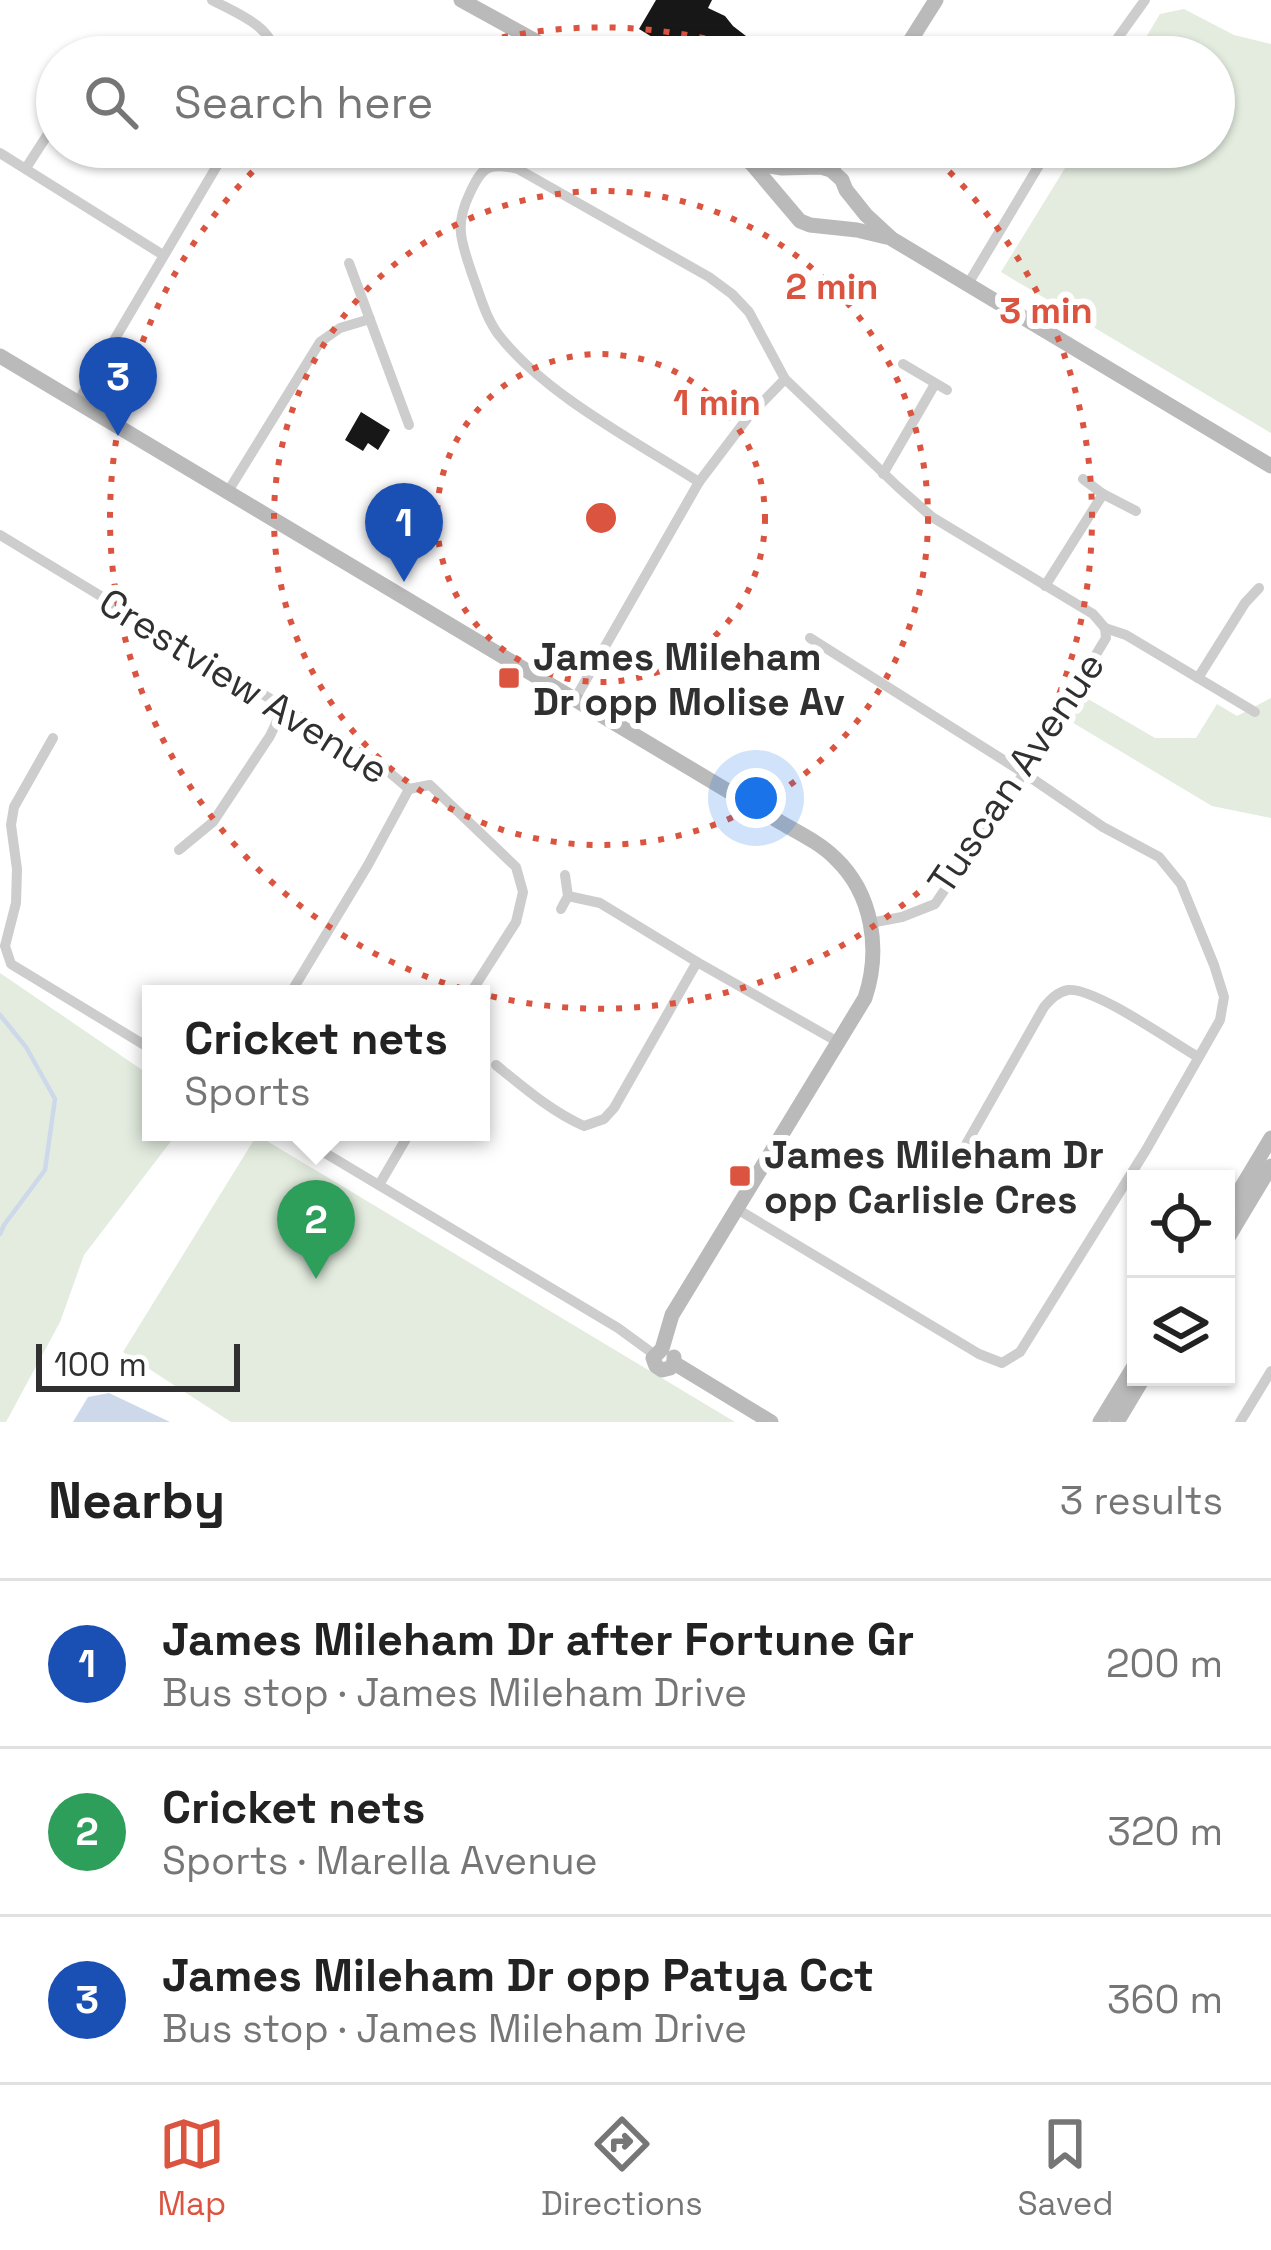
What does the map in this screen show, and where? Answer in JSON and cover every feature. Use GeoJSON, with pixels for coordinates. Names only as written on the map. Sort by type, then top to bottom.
{"type":"FeatureCollection","features":[{"type":"Feature","properties":{"kind":"street"},"geometry":{"type":"LineString","coordinates":[[212,0],[268,36]]}},
{"type":"Feature","properties":{"kind":"street"},"geometry":{"type":"LineString","coordinates":[[460,0],[526,36]]}},
{"type":"Feature","properties":{"kind":"street"},"geometry":{"type":"LineString","coordinates":[[913,36],[935,0]]}},
{"type":"Feature","properties":{"kind":"street"},"geometry":{"type":"LineString","coordinates":[[1119,36],[1142,2]]}},
{"type":"Feature","properties":{"kind":"street"},"geometry":{"type":"LineString","coordinates":[[0,153],[163,255]]}},
{"type":"Feature","properties":{"kind":"street"},"geometry":{"type":"LineString","coordinates":[[26,168],[36,153]]}},
{"type":"Feature","properties":{"kind":"street"},"geometry":{"type":"LineString","coordinates":[[77,403],[215,168]]}},
{"type":"Feature","properties":{"kind":"street","name":"Tuscan Avenue"},"geometry":{"type":"LineString","coordinates":[[485,168],[465,203],[459,237],[497,333],[569,398],[699,482]]}},
{"type":"Feature","properties":{"kind":"street","name":"Tuscan Avenue"},"geometry":{"type":"LineString","coordinates":[[513,168],[709,277],[748,312],[785,380],[883,474],[932,517],[1093,614],[1105,628],[1106,638],[1024,773],[935,904],[870,923]]}},
{"type":"Feature","properties":{"kind":"street"},"geometry":{"type":"LineString","coordinates":[[756,168],[800,221],[892,238]]}},
{"type":"Feature","properties":{"kind":"street"},"geometry":{"type":"LineString","coordinates":[[787,168],[814,168]]}},
{"type":"Feature","properties":{"kind":"street"},"geometry":{"type":"LineString","coordinates":[[824,168],[842,180],[866,215],[892,238],[1271,466]]}},
{"type":"Feature","properties":{"kind":"street"},"geometry":{"type":"LineString","coordinates":[[968,284],[1037,168]]}},
{"type":"Feature","properties":{"kind":"street"},"geometry":{"type":"LineString","coordinates":[[789,206],[791,181],[806,169]]}},
{"type":"Feature","properties":{"kind":"street"},"geometry":{"type":"LineString","coordinates":[[820,226],[841,214],[846,190]]}},
{"type":"Feature","properties":{"kind":"street"},"geometry":{"type":"LineString","coordinates":[[349,263],[409,425]]}},
{"type":"Feature","properties":{"kind":"street"},"geometry":{"type":"LineString","coordinates":[[227,493],[320,342],[340,328],[370,319]]}},
{"type":"Feature","properties":{"kind":"street"},"geometry":{"type":"LineString","coordinates":[[0,356],[828,852],[854,879],[870,923],[873,956],[865,998],[672,1315],[665,1330],[664,1356]]}},
{"type":"Feature","properties":{"kind":"street"},"geometry":{"type":"LineString","coordinates":[[883,474],[941,387],[903,364]]}},
{"type":"Feature","properties":{"kind":"street"},"geometry":{"type":"LineString","coordinates":[[575,699],[699,482],[749,416],[785,380]]}},
{"type":"Feature","properties":{"kind":"street"},"geometry":{"type":"LineString","coordinates":[[1082,479],[1136,511]]}},
{"type":"Feature","properties":{"kind":"street"},"geometry":{"type":"LineString","coordinates":[[1045,586],[1103,494]]}},
{"type":"Feature","properties":{"kind":"street","name":"Crestview Avenue"},"geometry":{"type":"LineString","coordinates":[[0,535],[383,767],[409,789],[295,985]]}},
{"type":"Feature","properties":{"kind":"street"},"geometry":{"type":"LineString","coordinates":[[1198,678],[1259,588]]}},
{"type":"Feature","properties":{"kind":"street"},"geometry":{"type":"LineString","coordinates":[[1105,628],[1126,635],[1256,712]]}},
{"type":"Feature","properties":{"kind":"street"},"geometry":{"type":"LineString","coordinates":[[737,1209],[979,1354],[1002,1363],[1020,1352],[1145,1150],[1220,1020],[1224,998],[1181,884],[1160,857],[1103,827],[810,638]]}},
{"type":"Feature","properties":{"kind":"street"},"geometry":{"type":"LineString","coordinates":[[179,850],[213,822],[270,736],[283,707]]}},
{"type":"Feature","properties":{"kind":"street"},"geometry":{"type":"LineString","coordinates":[[53,738],[14,807],[16,903],[5,946],[11,964],[142,1043]]}},
{"type":"Feature","properties":{"kind":"street"},"geometry":{"type":"LineString","coordinates":[[409,789],[430,785],[516,867],[523,892],[516,922],[476,985]]}},
{"type":"Feature","properties":{"kind":"street"},"geometry":{"type":"LineString","coordinates":[[561,909],[568,896],[565,875]]}},
{"type":"Feature","properties":{"kind":"street"},"geometry":{"type":"LineString","coordinates":[[568,896],[600,903],[838,1042]]}},
{"type":"Feature","properties":{"kind":"street"},"geometry":{"type":"LineString","coordinates":[[496,1065],[527,1091],[584,1126],[604,1119],[697,962]]}},
{"type":"Feature","properties":{"kind":"street"},"geometry":{"type":"LineString","coordinates":[[960,1155],[1044,1007],[1052,997],[1069,990],[1100,998],[1198,1057]]}},
{"type":"Feature","properties":{"kind":"street"},"geometry":{"type":"LineString","coordinates":[[1235,1198],[1271,1138]]}},
{"type":"Feature","properties":{"kind":"street"},"geometry":{"type":"LineString","coordinates":[[305,1141],[771,1422]]}},
{"type":"Feature","properties":{"kind":"street"},"geometry":{"type":"LineString","coordinates":[[379,1185],[405,1141]]}},
{"type":"Feature","properties":{"kind":"street"},"geometry":{"type":"LineString","coordinates":[[1235,1226],[1271,1166]]}},
{"type":"Feature","properties":{"kind":"street"},"geometry":{"type":"LineString","coordinates":[[1240,1422],[1271,1371]]}},
{"type":"Feature","properties":{"kind":"street"},"geometry":{"type":"LineString","coordinates":[[1100,1422],[1127,1378]]}},
{"type":"Feature","properties":{"kind":"street"},"geometry":{"type":"LineString","coordinates":[[1117,1422],[1139,1386]]}},
{"type":"Feature","properties":{"kind":"shaded area"},"geometry":{"type":"Polygon","coordinates":[[[1184,9],[1234,35],[1271,44],[1271,433],[1001,272],[1065,168],[1235,168],[1235,36],[1147,36],[1160,14],[1184,9]]]}},
{"type":"Feature","properties":{"kind":"shaded area"},"geometry":{"type":"Polygon","coordinates":[[[1083,696],[1155,738],[1196,738],[1217,704],[1237,716],[1271,698],[1271,818],[1212,806],[1070,721],[1083,696]]]}},
{"type":"Feature","properties":{"kind":"shaded area"},"geometry":{"type":"Polygon","coordinates":[[[0,973],[142,1070],[142,1141],[171,1141],[84,1255],[60,1322],[6,1422],[0,1422],[0,973]]]}},
{"type":"Feature","properties":{"kind":"shaded area"},"geometry":{"type":"Polygon","coordinates":[[[253,1141],[267,1141],[735,1422],[231,1422],[123,1352],[253,1141]]]}},
{"type":"Feature","properties":{"kind":"water"},"geometry":{"type":"Polygon","coordinates":[[[109,1393],[170,1422],[73,1422],[88,1397],[109,1393]]]}},
{"type":"Feature","properties":{"kind":"building"},"geometry":{"type":"Polygon","coordinates":[[[656,0],[712,0],[708,8],[725,16],[746,36],[650,36],[639,29],[656,0]]]}},
{"type":"Feature","properties":{"kind":"building"},"geometry":{"type":"Polygon","coordinates":[[[361,412],[390,430],[378,450],[368,443],[363,451],[345,440],[361,412]]]}},
{"type":"Feature","properties":{"kind":"waterway"},"geometry":{"type":"LineString","coordinates":[[0,1015],[26,1047],[55,1099],[45,1170],[0,1234]]}},
{"type":"Feature","properties":{"kind":"place","name":"James Mileham Dr opp Patya Cct"},"geometry":{"type":"Point","coordinates":[118,436]}},
{"type":"Feature","properties":{"kind":"place","name":"James Mileham Dr after Fortune Gr"},"geometry":{"type":"Point","coordinates":[404,582]}},
{"type":"Feature","properties":{"kind":"place","name":"James Mileham Dr opp Molise Av"},"geometry":{"type":"Point","coordinates":[509,678]}},
{"type":"Feature","properties":{"kind":"place","name":"James Mileham Dr opp Carlisle Cres"},"geometry":{"type":"Point","coordinates":[740,1176]}},
{"type":"Feature","properties":{"kind":"place","name":"Cricket nets"},"geometry":{"type":"Point","coordinates":[316,1279]}}]}
